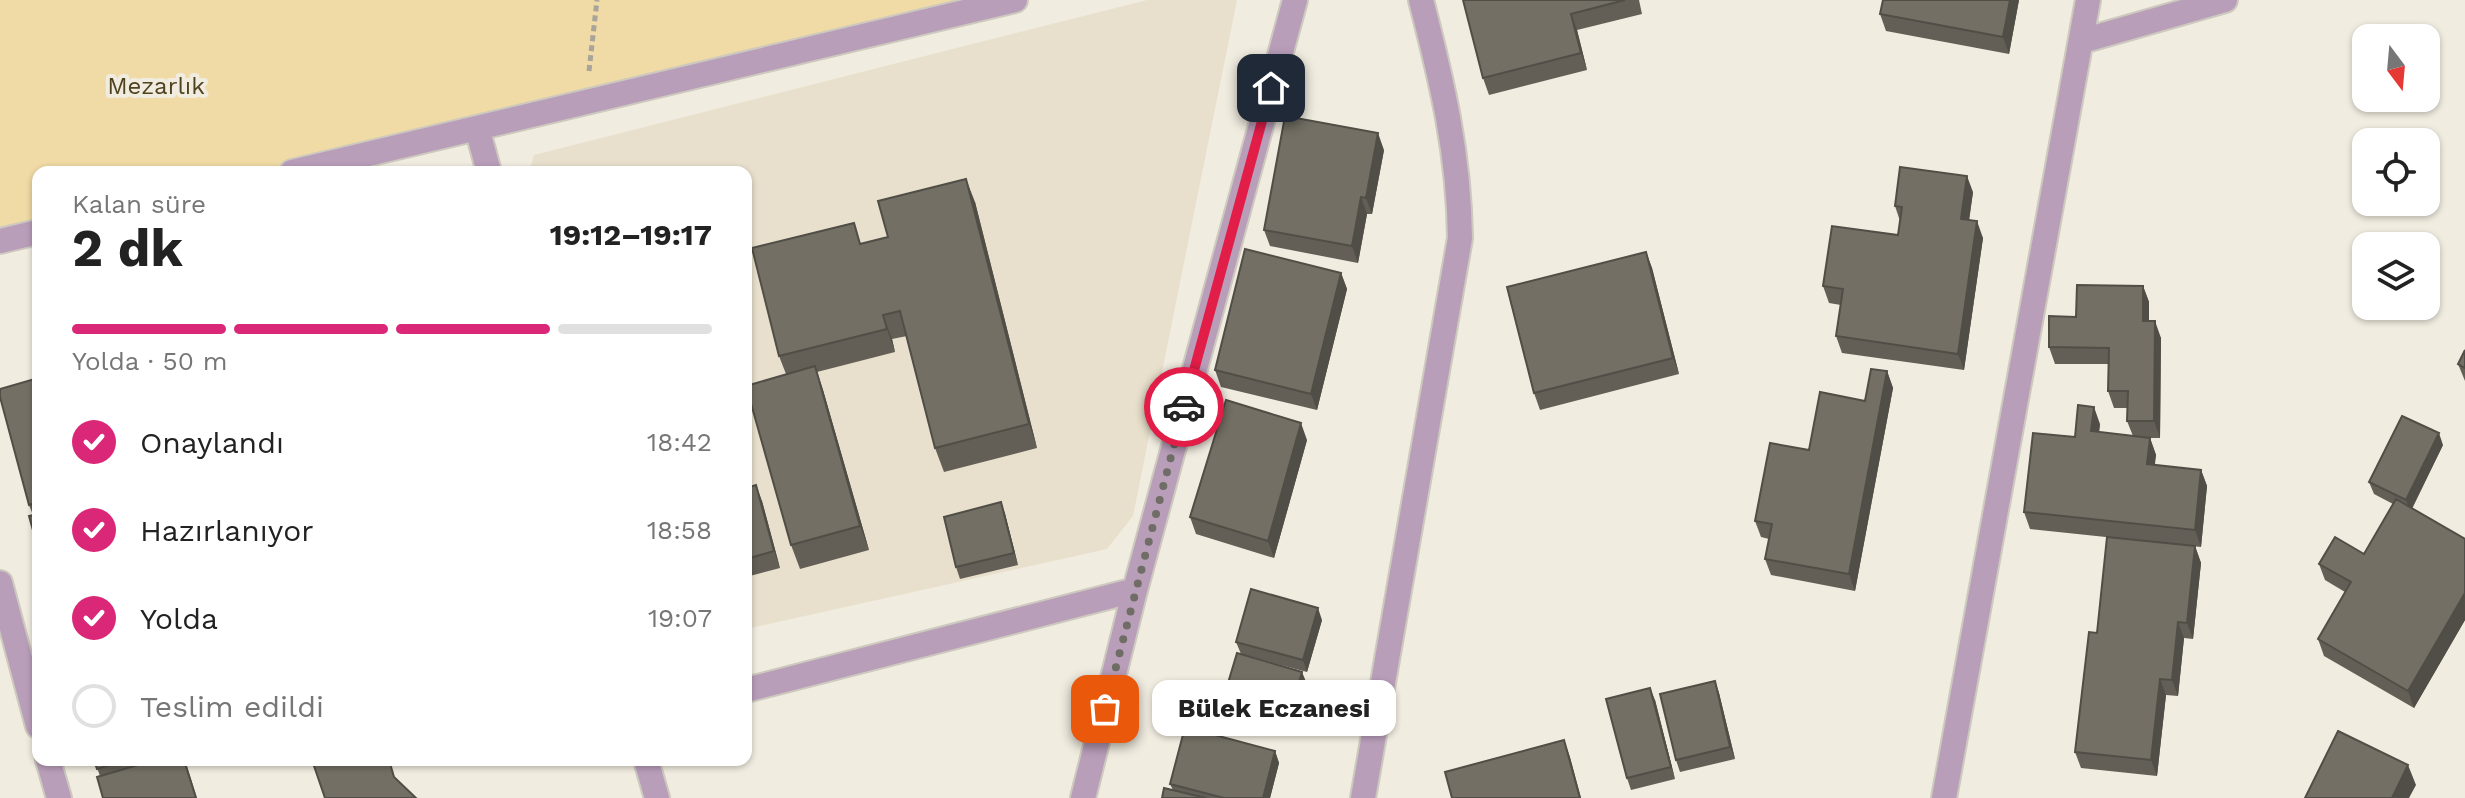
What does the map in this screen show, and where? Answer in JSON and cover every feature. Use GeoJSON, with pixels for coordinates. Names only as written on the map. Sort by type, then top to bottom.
{"type":"FeatureCollection","features":[{"type":"Feature","properties":{"kind":"street"},"geometry":{"type":"LineString","coordinates":[[317,166],[1015,0]]}},
{"type":"Feature","properties":{"kind":"street"},"geometry":{"type":"LineString","coordinates":[[1083,798],[1135,590],[1295,0]]}},
{"type":"Feature","properties":{"kind":"street"},"geometry":{"type":"LineString","coordinates":[[1363,798],[1460,238],[1459,179],[1450,115],[1421,0]]}},
{"type":"Feature","properties":{"kind":"street"},"geometry":{"type":"LineString","coordinates":[[1944,798],[2088,0]]}},
{"type":"Feature","properties":{"kind":"street"},"geometry":{"type":"LineString","coordinates":[[2082,41],[2225,0]]}},
{"type":"Feature","properties":{"kind":"street"},"geometry":{"type":"LineString","coordinates":[[477,128],[487,166]]}},
{"type":"Feature","properties":{"kind":"street"},"geometry":{"type":"LineString","coordinates":[[0,241],[32,233]]}},
{"type":"Feature","properties":{"kind":"street"},"geometry":{"type":"LineString","coordinates":[[0,583],[32,703]]}},
{"type":"Feature","properties":{"kind":"street"},"geometry":{"type":"LineString","coordinates":[[752,688],[1135,590]]}},
{"type":"Feature","properties":{"kind":"street"},"geometry":{"type":"LineString","coordinates":[[50,766],[59,798]]}},
{"type":"Feature","properties":{"kind":"street"},"geometry":{"type":"LineString","coordinates":[[648,766],[657,798]]}},
{"type":"Feature","properties":{"kind":"path"},"geometry":{"type":"LineString","coordinates":[[586,100],[597,0]]}},
{"type":"Feature","properties":{"kind":"shaded area"},"geometry":{"type":"Polygon","coordinates":[[[1147,0],[1237,0],[1133,516],[1107,549],[752,628],[752,166],[531,166],[534,155],[1147,0]]]}},
{"type":"Feature","properties":{"kind":"green space","name":"Mezarlık"},"geometry":{"type":"Polygon","coordinates":[[[0,0],[1015,0],[317,166],[32,166],[32,233],[0,241],[0,0]]]}},
{"type":"Feature","properties":{"kind":"building"},"geometry":{"type":"Polygon","coordinates":[[[1463,0],[1625,0],[1571,14],[1581,53],[1483,78],[1463,0]]]}},
{"type":"Feature","properties":{"kind":"building"},"geometry":{"type":"Polygon","coordinates":[[[1883,0],[2010,0],[2003,37],[1880,14],[1883,0]]]}},
{"type":"Feature","properties":{"kind":"building"},"geometry":{"type":"Polygon","coordinates":[[[1285,116],[1378,133],[1366,198],[1361,197],[1352,246],[1264,230],[1285,116]]]}},
{"type":"Feature","properties":{"kind":"building"},"geometry":{"type":"Polygon","coordinates":[[[1900,167],[1967,176],[1961,219],[1977,221],[1958,354],[1836,336],[1843,289],[1823,286],[1832,226],[1898,235],[1902,207],[1895,206],[1900,167]]]}},
{"type":"Feature","properties":{"kind":"building"},"geometry":{"type":"Polygon","coordinates":[[[966,179],[1029,424],[935,448],[900,311],[883,315],[887,329],[779,356],[752,248],[854,223],[860,244],[888,237],[878,201],[966,179]]]}},
{"type":"Feature","properties":{"kind":"building"},"geometry":{"type":"Polygon","coordinates":[[[1245,249],[1341,273],[1311,394],[1215,370],[1245,249]]]}},
{"type":"Feature","properties":{"kind":"building"},"geometry":{"type":"Polygon","coordinates":[[[1646,252],[1673,358],[1534,393],[1507,287],[1646,252]]]}},
{"type":"Feature","properties":{"kind":"building"},"geometry":{"type":"Polygon","coordinates":[[[2077,285],[2143,286],[2143,321],[2155,321],[2154,421],[2127,421],[2128,391],[2108,391],[2109,348],[2049,347],[2049,316],[2076,317],[2077,285]]]}},
{"type":"Feature","properties":{"kind":"building"},"geometry":{"type":"Polygon","coordinates":[[[2465,350],[2465,368],[2458,364],[2465,350]]]}},
{"type":"Feature","properties":{"kind":"building"},"geometry":{"type":"Polygon","coordinates":[[[815,366],[860,526],[791,545],[752,407],[752,384],[815,366]]]}},
{"type":"Feature","properties":{"kind":"building"},"geometry":{"type":"Polygon","coordinates":[[[1871,369],[1887,371],[1849,574],[1765,559],[1772,524],[1755,521],[1770,443],[1809,450],[1820,392],[1865,401],[1871,369]]]}},
{"type":"Feature","properties":{"kind":"building"},"geometry":{"type":"Polygon","coordinates":[[[32,380],[32,504],[29,505],[0,397],[0,389],[32,380]]]}},
{"type":"Feature","properties":{"kind":"building"},"geometry":{"type":"Polygon","coordinates":[[[1226,400],[1301,423],[1268,541],[1190,517],[1226,400]]]}},
{"type":"Feature","properties":{"kind":"building"},"geometry":{"type":"Polygon","coordinates":[[[2078,405],[2094,407],[2091,431],[2150,438],[2147,464],[2201,470],[2195,530],[2024,512],[2033,433],[2075,437],[2078,405]]]}},
{"type":"Feature","properties":{"kind":"building"},"geometry":{"type":"Polygon","coordinates":[[[2402,416],[2439,433],[2406,500],[2369,482],[2402,416]]]}},
{"type":"Feature","properties":{"kind":"building"},"geometry":{"type":"Polygon","coordinates":[[[756,485],[774,551],[752,557],[752,486],[756,485]]]}},
{"type":"Feature","properties":{"kind":"building"},"geometry":{"type":"Polygon","coordinates":[[[2396,499],[2465,539],[2465,593],[2408,691],[2318,639],[2351,582],[2319,564],[2335,537],[2364,554],[2396,499]]]}},
{"type":"Feature","properties":{"kind":"building"},"geometry":{"type":"Polygon","coordinates":[[[1001,502],[1014,553],[956,567],[944,517],[1001,502]]]}},
{"type":"Feature","properties":{"kind":"building"},"geometry":{"type":"Polygon","coordinates":[[[2107,537],[2195,546],[2187,623],[2178,622],[2172,680],[2160,679],[2151,760],[2075,752],[2089,632],[2097,633],[2107,537]]]}},
{"type":"Feature","properties":{"kind":"building"},"geometry":{"type":"Polygon","coordinates":[[[1251,589],[1318,608],[1303,660],[1236,642],[1251,589]]]}},
{"type":"Feature","properties":{"kind":"building"},"geometry":{"type":"Polygon","coordinates":[[[1237,653],[1302,672],[1288,722],[1222,703],[1237,653]]]}},
{"type":"Feature","properties":{"kind":"building"},"geometry":{"type":"Polygon","coordinates":[[[1715,681],[1730,747],[1676,760],[1660,694],[1715,681]]]}},
{"type":"Feature","properties":{"kind":"building"},"geometry":{"type":"Polygon","coordinates":[[[1650,688],[1671,767],[1627,778],[1606,699],[1650,688]]]}},
{"type":"Feature","properties":{"kind":"building"},"geometry":{"type":"Polygon","coordinates":[[[1185,727],[1275,751],[1263,798],[1224,798],[1170,784],[1185,727]]]}},
{"type":"Feature","properties":{"kind":"building"},"geometry":{"type":"Polygon","coordinates":[[[2338,731],[2408,765],[2392,798],[2305,798],[2338,731]]]}},
{"type":"Feature","properties":{"kind":"building"},"geometry":{"type":"Polygon","coordinates":[[[1564,740],[1580,798],[1452,798],[1445,772],[1564,740]]]}},
{"type":"Feature","properties":{"kind":"building"},"geometry":{"type":"Polygon","coordinates":[[[135,766],[186,766],[196,798],[103,798],[97,777],[135,766]]]}},
{"type":"Feature","properties":{"kind":"building"},"geometry":{"type":"Polygon","coordinates":[[[314,766],[391,766],[394,777],[416,798],[325,798],[314,766]]]}},
{"type":"Feature","properties":{"kind":"building"},"geometry":{"type":"Polygon","coordinates":[[[1164,788],[1206,798],[1162,798],[1164,788]]]}},
{"type":"Feature","properties":{"kind":"way so far"},"geometry":{"type":"LineString","coordinates":[[1105,709],[1184,407]]}},
{"type":"Feature","properties":{"kind":"place","name":"Bülek Eczanesi"},"geometry":{"type":"Point","coordinates":[1105,709]}},
{"type":"Feature","properties":{"kind":"route"},"geometry":{"type":"LineString","coordinates":[[1184,407],[1271,88]]}}]}
